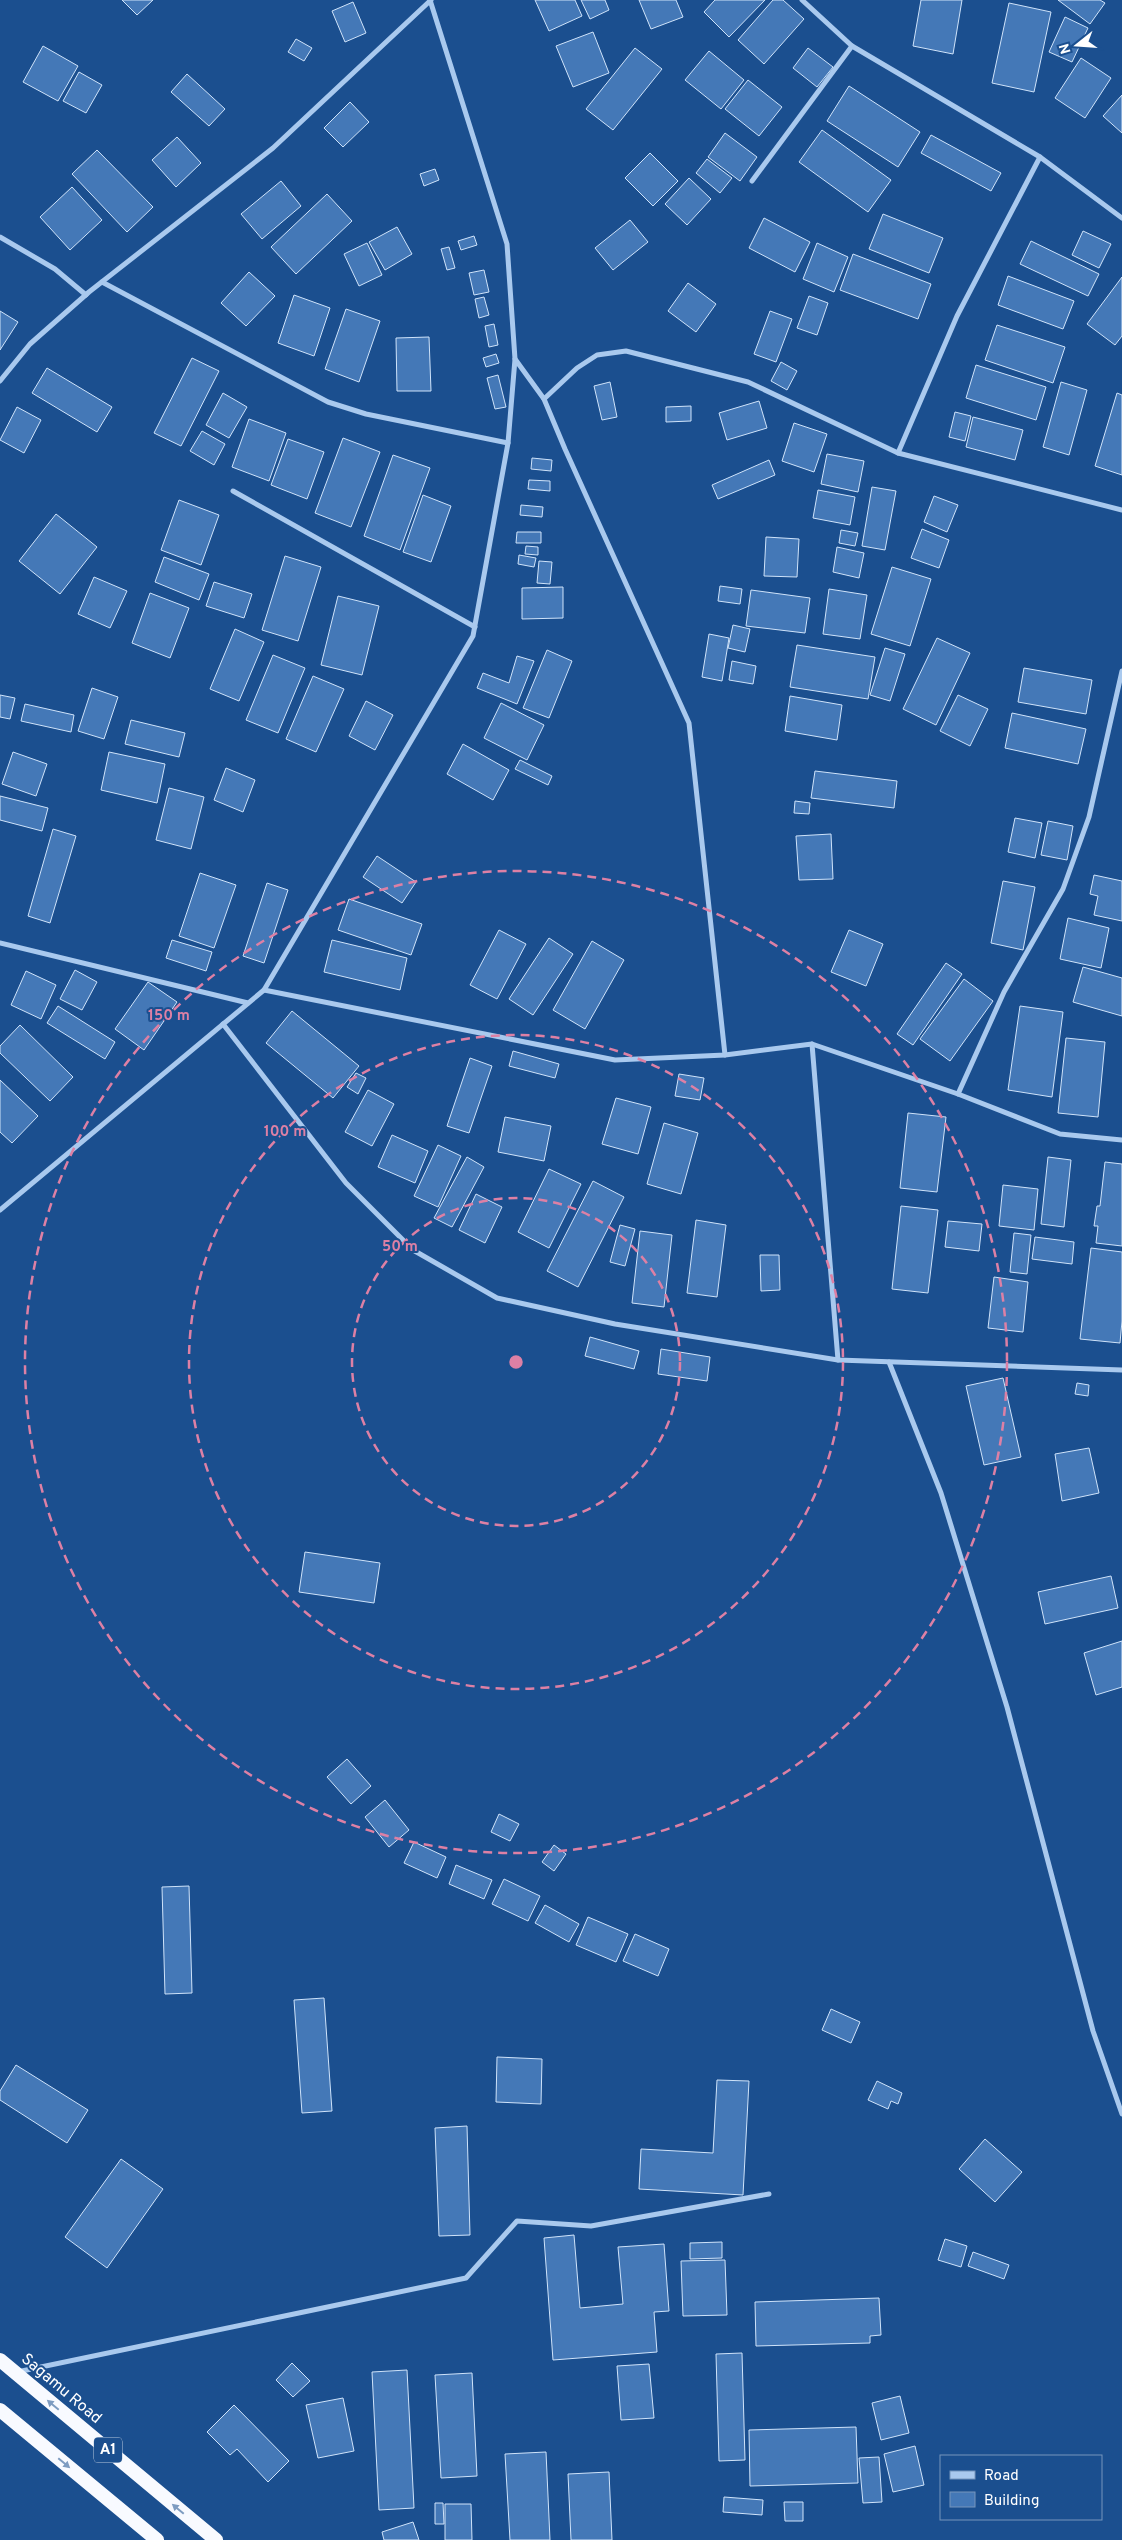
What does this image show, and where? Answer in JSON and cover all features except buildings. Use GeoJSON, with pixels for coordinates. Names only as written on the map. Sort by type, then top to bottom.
{"type":"FeatureCollection","features":[{"type":"Feature","properties":{"kind":"highway","name":"Sagamu Road"},"geometry":{"type":"LineString","coordinates":[[0,2360],[216,2540]]}},
{"type":"Feature","properties":{"kind":"highway","name":"A1"},"geometry":{"type":"LineString","coordinates":[[0,2410],[157,2540]]}},
{"type":"Feature","properties":{"kind":"street"},"geometry":{"type":"LineString","coordinates":[[0,381],[30,344],[102,282],[273,148],[430,0],[507,244],[515,359],[508,443],[474,636],[264,990],[0,1210]]}},
{"type":"Feature","properties":{"kind":"street"},"geometry":{"type":"LineString","coordinates":[[802,0],[852,46],[1040,157],[1122,218]]}},
{"type":"Feature","properties":{"kind":"street"},"geometry":{"type":"LineString","coordinates":[[752,181],[852,46]]}},
{"type":"Feature","properties":{"kind":"street"},"geometry":{"type":"LineString","coordinates":[[898,453],[957,316],[1040,157]]}},
{"type":"Feature","properties":{"kind":"street"},"geometry":{"type":"LineString","coordinates":[[0,237],[55,269],[86,295]]}},
{"type":"Feature","properties":{"kind":"street"},"geometry":{"type":"LineString","coordinates":[[102,282],[328,402],[366,414],[508,443]]}},
{"type":"Feature","properties":{"kind":"street"},"geometry":{"type":"LineString","coordinates":[[544,399],[577,368],[597,355],[626,351],[748,382],[898,453],[1122,510]]}},
{"type":"Feature","properties":{"kind":"street"},"geometry":{"type":"LineString","coordinates":[[515,359],[544,399],[688,723],[725,1055]]}},
{"type":"Feature","properties":{"kind":"street"},"geometry":{"type":"LineString","coordinates":[[233,492],[475,627]]}},
{"type":"Feature","properties":{"kind":"street"},"geometry":{"type":"LineString","coordinates":[[958,1094],[1004,992],[1062,889],[1089,816],[1122,672]]}},
{"type":"Feature","properties":{"kind":"street"},"geometry":{"type":"LineString","coordinates":[[0,943],[248,1003]]}},
{"type":"Feature","properties":{"kind":"street"},"geometry":{"type":"LineString","coordinates":[[264,990],[615,1060],[725,1055],[812,1044],[958,1094],[1060,1134],[1122,1140]]}},
{"type":"Feature","properties":{"kind":"street"},"geometry":{"type":"LineString","coordinates":[[223,1024],[346,1183],[413,1250],[497,1298],[615,1324],[838,1360],[1122,1370]]}},
{"type":"Feature","properties":{"kind":"street"},"geometry":{"type":"LineString","coordinates":[[812,1044],[838,1360]]}},
{"type":"Feature","properties":{"kind":"street"},"geometry":{"type":"LineString","coordinates":[[889,1362],[941,1493],[1004,1698],[1093,2031],[1122,2114]]}},
{"type":"Feature","properties":{"kind":"street"},"geometry":{"type":"LineString","coordinates":[[14,2373],[466,2278],[517,2221],[591,2226],[769,2194]]}}]}
